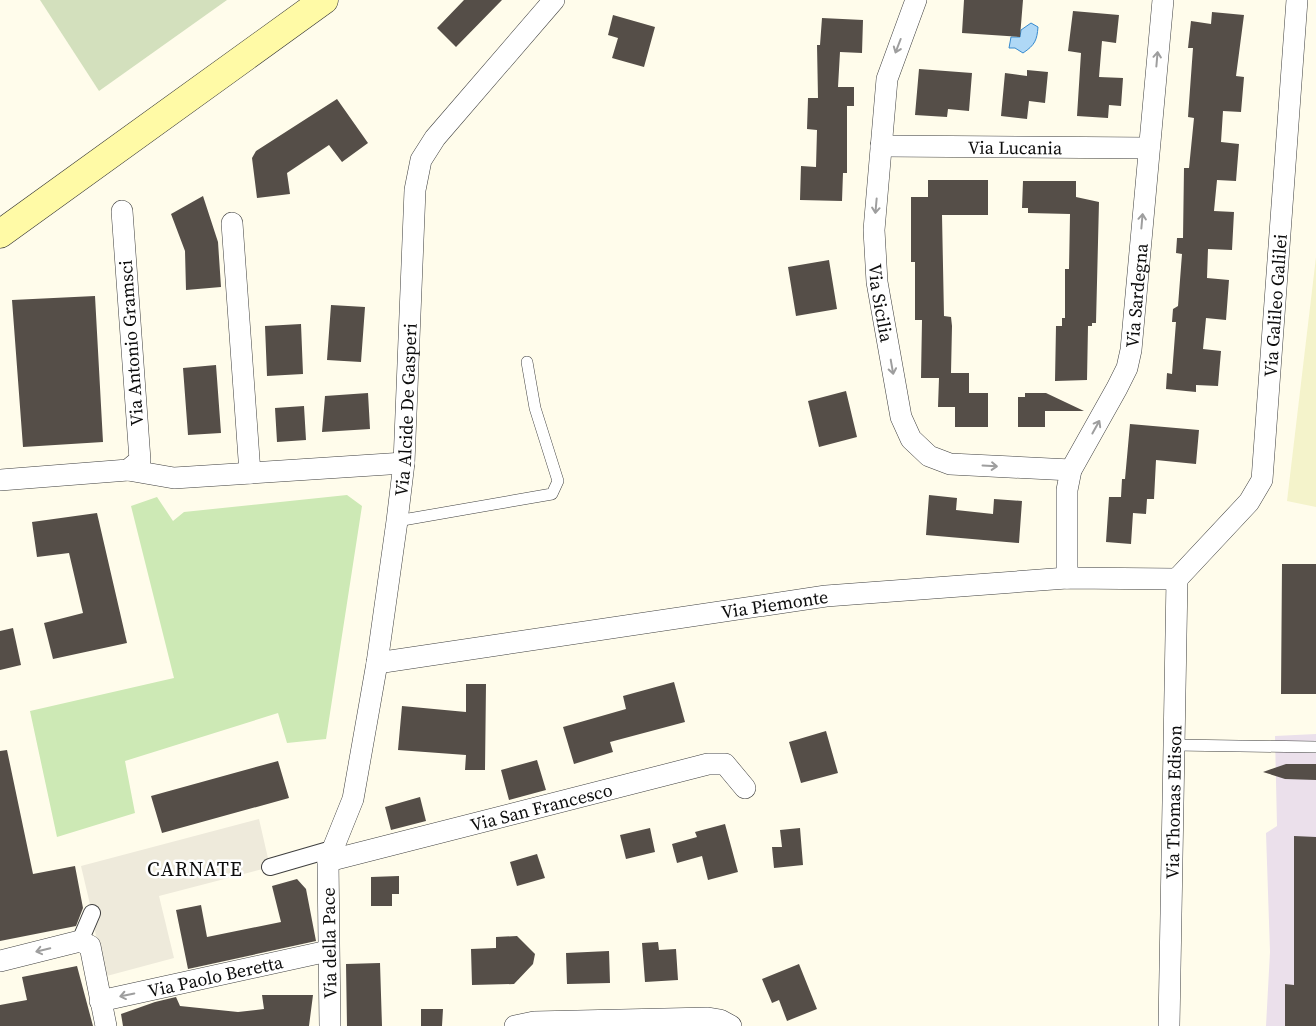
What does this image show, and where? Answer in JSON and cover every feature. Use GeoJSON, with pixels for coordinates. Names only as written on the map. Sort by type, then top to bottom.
{"type":"FeatureCollection","features":[{"type":"Feature","properties":{"kind":"main road"},"geometry":{"type":"LineString","coordinates":[[0,234],[324,0]]}},
{"type":"Feature","properties":{"kind":"street","name":"Via Alcide De Gasperi"},"geometry":{"type":"LineString","coordinates":[[330,855],[353,799],[377,663],[397,521],[404,463],[415,190],[421,160],[435,138],[554,0]]}},
{"type":"Feature","properties":{"kind":"street","name":"Via Sicilia"},"geometry":{"type":"LineString","coordinates":[[916,0],[887,79],[874,230],[876,282],[901,417],[911,439],[929,456],[950,464],[1071,470]]}},
{"type":"Feature","properties":{"kind":"street","name":"Via Sardegna"},"geometry":{"type":"LineString","coordinates":[[1067,578],[1067,490],[1071,470],[1127,368],[1131,350],[1162,0]]}},
{"type":"Feature","properties":{"kind":"street","name":"Via Galileo Galilei"},"geometry":{"type":"LineString","coordinates":[[1177,579],[1249,502],[1262,480],[1297,0]]}},
{"type":"Feature","properties":{"kind":"street","name":"Via Lucania"},"geometry":{"type":"LineString","coordinates":[[881,146],[1149,148]]}},
{"type":"Feature","properties":{"kind":"street","name":"Via Antonio Gramsci"},"geometry":{"type":"LineString","coordinates":[[122,211],[140,460],[128,470]]}},
{"type":"Feature","properties":{"kind":"street"},"geometry":{"type":"LineString","coordinates":[[232,224],[250,473]]}},
{"type":"Feature","properties":{"kind":"street"},"geometry":{"type":"LineString","coordinates":[[0,480],[128,470],[174,478],[404,463]]}},
{"type":"Feature","properties":{"kind":"street","name":"Via Piemonte"},"geometry":{"type":"LineString","coordinates":[[377,663],[826,596],[1067,578],[1177,579]]}},
{"type":"Feature","properties":{"kind":"street","name":"Via Thomas Edison"},"geometry":{"type":"LineString","coordinates":[[1169,1026],[1177,579]]}},
{"type":"Feature","properties":{"kind":"street","name":"Via San Francesco"},"geometry":{"type":"LineString","coordinates":[[330,855],[708,764],[725,764],[745,788]]}},
{"type":"Feature","properties":{"kind":"street"},"geometry":{"type":"LineString","coordinates":[[270,867],[330,855]]}},
{"type":"Feature","properties":{"kind":"street","name":"Via della Pace"},"geometry":{"type":"LineString","coordinates":[[330,855],[328,951],[330,1026]]}},
{"type":"Feature","properties":{"kind":"street"},"geometry":{"type":"LineString","coordinates":[[83,941],[92,913]]}},
{"type":"Feature","properties":{"kind":"street"},"geometry":{"type":"LineString","coordinates":[[0,961],[83,941],[90,946],[106,1026]]}},
{"type":"Feature","properties":{"kind":"street","name":"Via Paolo Beretta"},"geometry":{"type":"LineString","coordinates":[[100,1001],[328,951]]}},
{"type":"Feature","properties":{"kind":"street"},"geometry":{"type":"LineString","coordinates":[[515,1026],[534,1022],[708,1018],[720,1020],[731,1026]]}},
{"type":"Feature","properties":{"kind":"lane"},"geometry":{"type":"LineString","coordinates":[[397,521],[552,494],[558,481],[535,408],[527,362]]}},
{"type":"Feature","properties":{"kind":"lane"},"geometry":{"type":"LineString","coordinates":[[1174,745],[1316,747]]}},
{"type":"Feature","properties":{"kind":"shaded area"},"geometry":{"type":"Polygon","coordinates":[[[1316,734],[1316,1026],[1266,1026],[1270,952],[1266,833],[1277,826],[1275,736],[1316,734]]]}},
{"type":"Feature","properties":{"kind":"shaded area"},"geometry":{"type":"Polygon","coordinates":[[[259,819],[270,867],[159,896],[174,958],[103,977],[92,913],[81,866],[259,819]]]}},
{"type":"Feature","properties":{"kind":"green space"},"geometry":{"type":"Polygon","coordinates":[[[40,0],[227,0],[99,91],[40,0]]]}},
{"type":"Feature","properties":{"kind":"green space"},"geometry":{"type":"Polygon","coordinates":[[[1316,257],[1316,507],[1287,501],[1316,257]]]}},
{"type":"Feature","properties":{"kind":"green space"},"geometry":{"type":"Polygon","coordinates":[[[347,495],[362,506],[326,739],[287,743],[278,713],[125,761],[135,813],[57,837],[30,711],[174,678],[131,506],[157,497],[173,521],[184,512],[347,495]]]}},
{"type":"Feature","properties":{"kind":"water"},"geometry":{"type":"Polygon","coordinates":[[[1031,23],[1038,27],[1033,45],[1023,53],[1015,48],[1009,48],[1011,37],[1020,37],[1021,30],[1031,23]]]}},
{"type":"Feature","properties":{"kind":"building"},"geometry":{"type":"Polygon","coordinates":[[[464,0],[502,0],[456,47],[437,28],[464,0]]]}},
{"type":"Feature","properties":{"kind":"building"},"geometry":{"type":"Polygon","coordinates":[[[964,0],[1023,0],[1020,37],[962,33],[964,0]]]}},
{"type":"Feature","properties":{"kind":"building"},"geometry":{"type":"Polygon","coordinates":[[[1073,11],[1119,15],[1116,43],[1102,41],[1099,77],[1123,78],[1121,106],[1109,105],[1108,118],[1077,116],[1081,53],[1068,51],[1073,11]]]}},
{"type":"Feature","properties":{"kind":"building"},"geometry":{"type":"Polygon","coordinates":[[[1212,12],[1244,15],[1236,76],[1244,77],[1241,112],[1223,111],[1221,142],[1239,144],[1236,181],[1217,180],[1214,211],[1234,212],[1232,250],[1208,249],[1207,278],[1229,280],[1226,320],[1206,318],[1203,349],[1221,351],[1218,386],[1196,385],[1196,392],[1166,389],[1167,373],[1172,374],[1176,322],[1172,322],[1173,309],[1178,306],[1182,254],[1176,253],[1177,238],[1183,238],[1184,168],[1189,168],[1194,118],[1188,117],[1193,48],[1188,48],[1191,21],[1211,24],[1212,12]]]}},
{"type":"Feature","properties":{"kind":"building"},"geometry":{"type":"Polygon","coordinates":[[[613,15],[655,27],[644,67],[612,58],[618,38],[608,35],[613,15]]]}},
{"type":"Feature","properties":{"kind":"building"},"geometry":{"type":"Polygon","coordinates":[[[822,18],[863,20],[862,53],[840,52],[838,87],[854,87],[854,106],[847,106],[847,173],[843,173],[842,201],[800,200],[801,166],[816,167],[817,130],[807,129],[808,98],[818,98],[817,45],[820,45],[822,18]]]}},
{"type":"Feature","properties":{"kind":"building"},"geometry":{"type":"Polygon","coordinates":[[[919,69],[972,73],[969,111],[948,109],[947,117],[915,115],[919,69]]]}},
{"type":"Feature","properties":{"kind":"building"},"geometry":{"type":"Polygon","coordinates":[[[1027,70],[1048,72],[1045,103],[1029,101],[1027,119],[1001,116],[1005,73],[1027,76],[1027,70]]]}},
{"type":"Feature","properties":{"kind":"building"},"geometry":{"type":"Polygon","coordinates":[[[337,99],[368,143],[342,162],[329,145],[287,173],[290,194],[257,198],[252,158],[256,151],[337,99]]]}},
{"type":"Feature","properties":{"kind":"building"},"geometry":{"type":"Polygon","coordinates":[[[928,180],[988,180],[988,215],[942,215],[944,316],[951,317],[951,373],[969,373],[969,393],[988,393],[988,427],[955,427],[955,407],[938,407],[939,378],[921,378],[922,320],[915,320],[915,262],[911,262],[911,197],[928,197],[928,180]]]}},
{"type":"Feature","properties":{"kind":"building"},"geometry":{"type":"Polygon","coordinates":[[[1023,181],[1076,181],[1076,197],[1099,202],[1096,323],[1088,326],[1087,380],[1055,381],[1056,326],[1062,326],[1062,318],[1065,318],[1065,269],[1069,269],[1070,214],[1028,213],[1028,208],[1022,208],[1023,181]]]}},
{"type":"Feature","properties":{"kind":"building"},"geometry":{"type":"Polygon","coordinates":[[[203,196],[218,242],[221,287],[186,290],[185,251],[171,214],[203,196]]]}},
{"type":"Feature","properties":{"kind":"building"},"geometry":{"type":"Polygon","coordinates":[[[829,260],[837,309],[796,316],[788,267],[829,260]]]}},
{"type":"Feature","properties":{"kind":"building"},"geometry":{"type":"Polygon","coordinates":[[[95,296],[103,442],[23,447],[12,300],[95,296]]]}},
{"type":"Feature","properties":{"kind":"building"},"geometry":{"type":"Polygon","coordinates":[[[331,305],[365,307],[361,362],[327,360],[331,305]]]}},
{"type":"Feature","properties":{"kind":"building"},"geometry":{"type":"Polygon","coordinates":[[[301,324],[303,374],[267,376],[265,326],[301,324]]]}},
{"type":"Feature","properties":{"kind":"building"},"geometry":{"type":"Polygon","coordinates":[[[216,365],[221,433],[188,435],[183,368],[216,365]]]}},
{"type":"Feature","properties":{"kind":"building"},"geometry":{"type":"Polygon","coordinates":[[[846,391],[857,437],[819,447],[808,401],[846,391]]]}},
{"type":"Feature","properties":{"kind":"building"},"geometry":{"type":"Polygon","coordinates":[[[368,393],[370,429],[322,432],[325,396],[368,393]]]}},
{"type":"Feature","properties":{"kind":"building"},"geometry":{"type":"Polygon","coordinates":[[[1025,393],[1046,393],[1084,411],[1045,411],[1045,427],[1018,427],[1018,397],[1025,397],[1025,393]]]}},
{"type":"Feature","properties":{"kind":"building"},"geometry":{"type":"Polygon","coordinates":[[[304,406],[306,440],[277,442],[275,408],[304,406]]]}},
{"type":"Feature","properties":{"kind":"building"},"geometry":{"type":"Polygon","coordinates":[[[1130,424],[1199,430],[1196,464],[1156,460],[1154,499],[1147,499],[1146,514],[1133,513],[1131,544],[1106,542],[1109,497],[1121,497],[1122,479],[1125,479],[1130,424]]]}},
{"type":"Feature","properties":{"kind":"building"},"geometry":{"type":"Polygon","coordinates":[[[929,495],[957,498],[956,510],[993,514],[994,499],[1022,501],[1019,543],[926,535],[929,495]]]}},
{"type":"Feature","properties":{"kind":"building"},"geometry":{"type":"Polygon","coordinates":[[[97,513],[127,643],[53,659],[44,623],[83,613],[69,553],[37,557],[32,522],[97,513]]]}},
{"type":"Feature","properties":{"kind":"building"},"geometry":{"type":"Polygon","coordinates":[[[1282,564],[1316,564],[1316,694],[1281,694],[1282,564]]]}},
{"type":"Feature","properties":{"kind":"building"},"geometry":{"type":"Polygon","coordinates":[[[13,628],[21,665],[0,670],[0,631],[13,628]]]}},
{"type":"Feature","properties":{"kind":"building"},"geometry":{"type":"Polygon","coordinates":[[[674,682],[685,722],[610,742],[613,752],[574,764],[563,727],[626,709],[623,696],[674,682]]]}},
{"type":"Feature","properties":{"kind":"building"},"geometry":{"type":"Polygon","coordinates":[[[466,684],[486,684],[485,770],[465,770],[466,755],[398,750],[402,706],[466,712],[466,684]]]}},
{"type":"Feature","properties":{"kind":"building"},"geometry":{"type":"Polygon","coordinates":[[[826,731],[838,773],[801,783],[789,742],[826,731]]]}},
{"type":"Feature","properties":{"kind":"building"},"geometry":{"type":"Polygon","coordinates":[[[7,750],[33,874],[75,866],[83,908],[76,926],[0,941],[0,751],[7,750]]]}},
{"type":"Feature","properties":{"kind":"building"},"geometry":{"type":"Polygon","coordinates":[[[537,760],[546,790],[509,800],[501,770],[537,760]]]}},
{"type":"Feature","properties":{"kind":"building"},"geometry":{"type":"Polygon","coordinates":[[[278,761],[289,798],[162,833],[151,796],[278,761]]]}},
{"type":"Feature","properties":{"kind":"building"},"geometry":{"type":"Polygon","coordinates":[[[1286,764],[1316,764],[1316,780],[1285,779],[1263,772],[1286,764]]]}},
{"type":"Feature","properties":{"kind":"building"},"geometry":{"type":"Polygon","coordinates":[[[420,797],[426,821],[391,830],[385,807],[420,797]]]}},
{"type":"Feature","properties":{"kind":"building"},"geometry":{"type":"Polygon","coordinates":[[[725,824],[738,872],[708,880],[702,856],[677,863],[672,844],[697,837],[695,832],[725,824]]]}},
{"type":"Feature","properties":{"kind":"building"},"geometry":{"type":"Polygon","coordinates":[[[650,828],[655,852],[626,859],[620,835],[650,828]]]}},
{"type":"Feature","properties":{"kind":"building"},"geometry":{"type":"Polygon","coordinates":[[[800,828],[803,865],[774,868],[772,847],[782,847],[780,830],[800,828]]]}},
{"type":"Feature","properties":{"kind":"building"},"geometry":{"type":"Polygon","coordinates":[[[1294,836],[1316,837],[1316,1026],[1285,1026],[1285,984],[1294,985],[1294,836]]]}},
{"type":"Feature","properties":{"kind":"building"},"geometry":{"type":"Polygon","coordinates":[[[537,854],[545,878],[517,886],[510,862],[537,854]]]}},
{"type":"Feature","properties":{"kind":"building"},"geometry":{"type":"Polygon","coordinates":[[[399,876],[399,894],[392,894],[392,906],[371,906],[371,877],[399,876]]]}},
{"type":"Feature","properties":{"kind":"building"},"geometry":{"type":"Polygon","coordinates":[[[297,879],[306,889],[316,941],[188,969],[176,910],[201,905],[207,937],[281,922],[272,886],[297,879]]]}},
{"type":"Feature","properties":{"kind":"building"},"geometry":{"type":"Polygon","coordinates":[[[517,936],[535,954],[533,964],[514,984],[472,985],[471,949],[496,948],[496,937],[517,936]]]}},
{"type":"Feature","properties":{"kind":"building"},"geometry":{"type":"Polygon","coordinates":[[[658,942],[659,950],[676,949],[678,980],[645,982],[642,943],[658,942]]]}},
{"type":"Feature","properties":{"kind":"building"},"geometry":{"type":"Polygon","coordinates":[[[609,951],[610,983],[567,984],[566,953],[609,951]]]}},
{"type":"Feature","properties":{"kind":"building"},"geometry":{"type":"Polygon","coordinates":[[[380,963],[382,1026],[347,1026],[346,964],[380,963]]]}},
{"type":"Feature","properties":{"kind":"building"},"geometry":{"type":"Polygon","coordinates":[[[799,964],[817,1009],[787,1021],[779,1000],[772,1003],[762,979],[799,964]]]}},
{"type":"Feature","properties":{"kind":"building"},"geometry":{"type":"Polygon","coordinates":[[[77,966],[93,1026],[0,1026],[0,1005],[27,1000],[22,977],[77,966]]]}},
{"type":"Feature","properties":{"kind":"building"},"geometry":{"type":"Polygon","coordinates":[[[262,995],[313,995],[309,1026],[123,1026],[121,1014],[176,997],[180,1006],[238,1012],[264,1009],[262,995]]]}},
{"type":"Feature","properties":{"kind":"building"},"geometry":{"type":"Polygon","coordinates":[[[421,1009],[443,1009],[442,1026],[421,1026],[421,1009]]]}},
{"type":"Feature","properties":{"kind":"district","name":"CARNATE"},"geometry":{"type":"Point","coordinates":[195,869]}}]}
